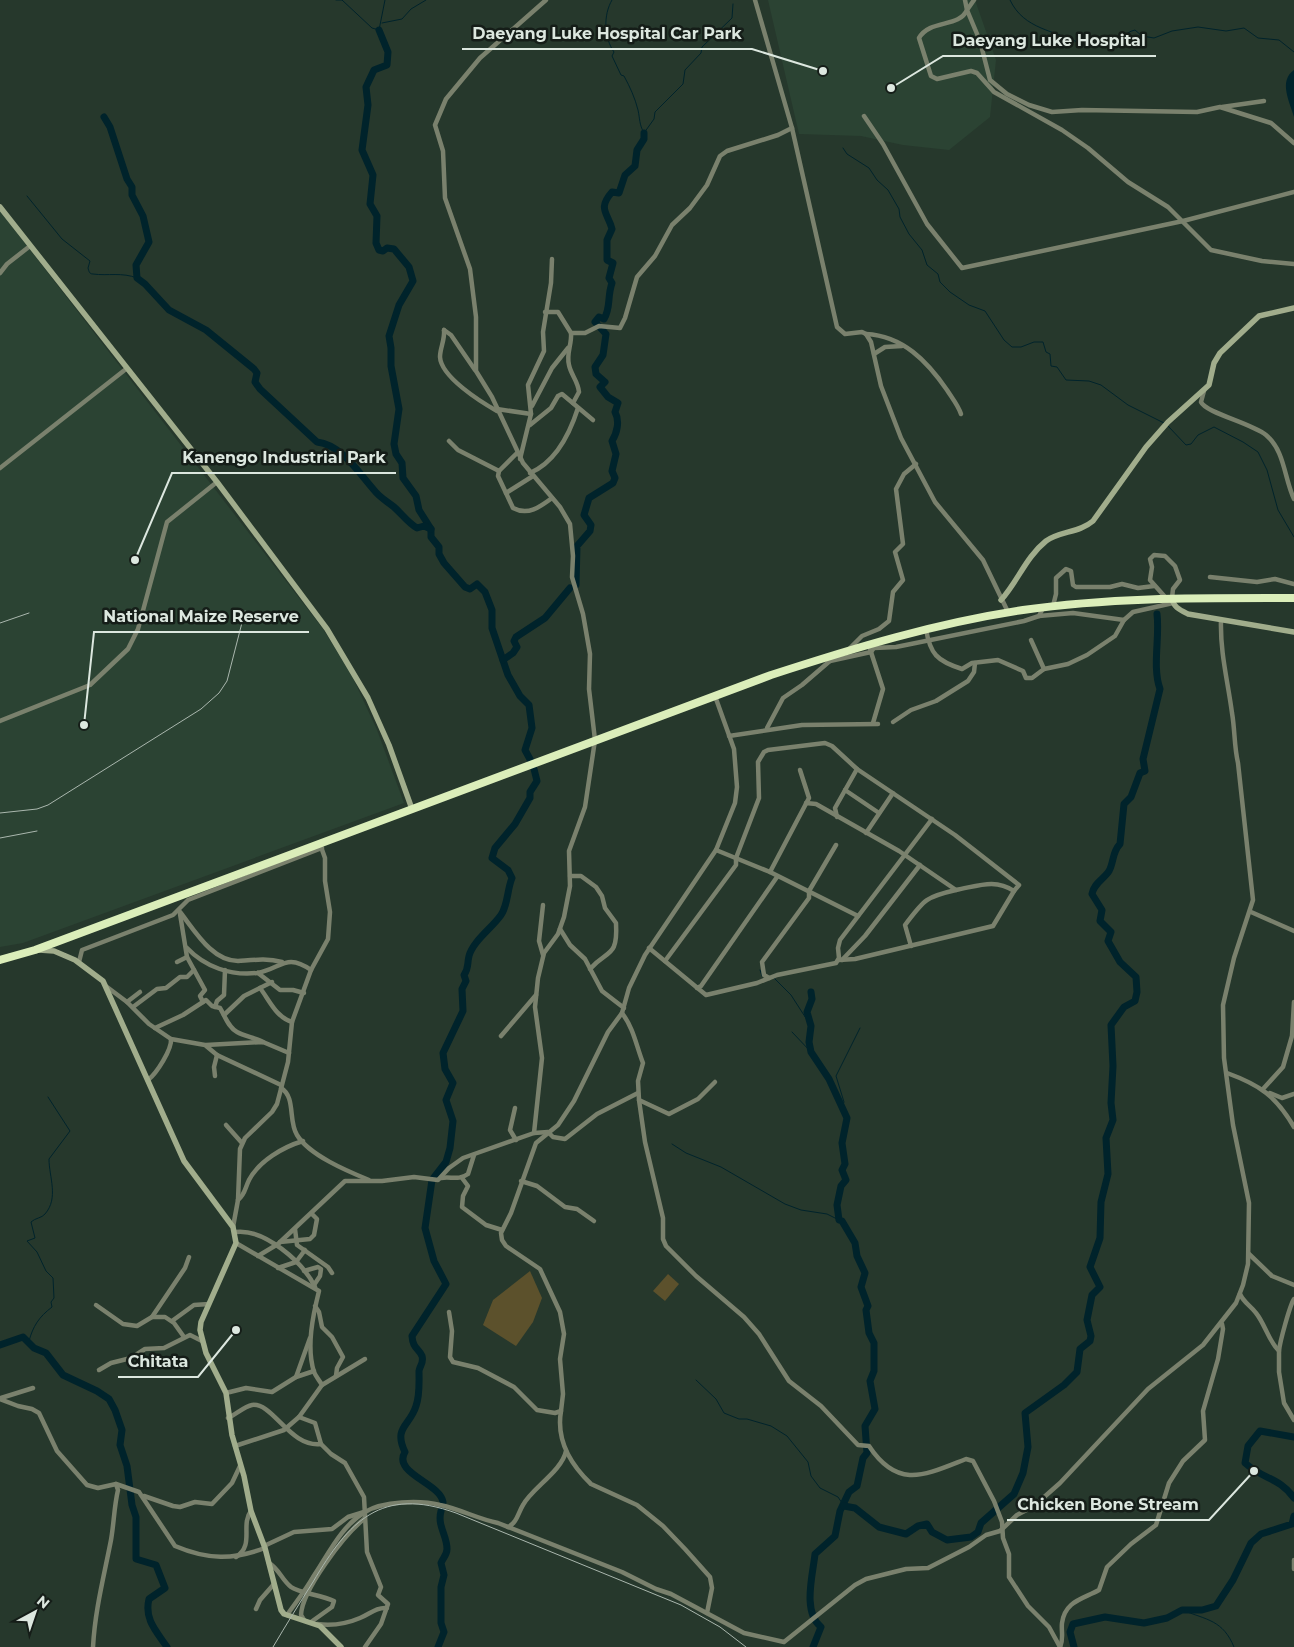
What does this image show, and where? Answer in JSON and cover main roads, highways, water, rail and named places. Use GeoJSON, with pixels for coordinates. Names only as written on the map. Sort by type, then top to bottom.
{"type":"FeatureCollection","features":[{"type":"Feature","properties":{"kind":"highway"},"geometry":{"type":"LineString","coordinates":[[0,960],[35,950],[321,846],[412,809],[595,740],[869,643],[1008,612],[1053,606],[1170,600],[1294,598]]}},
{"type":"Feature","properties":{"kind":"water"},"geometry":{"type":"Polygon","coordinates":[[[1294,70],[1294,117],[1286,86],[1289,75],[1294,70]]]}},
{"type":"Feature","properties":{"kind":"waterway"},"geometry":{"type":"LineString","coordinates":[[336,0],[342,0],[372,28],[379,30],[385,0]]}},
{"type":"Feature","properties":{"kind":"waterway"},"geometry":{"type":"LineString","coordinates":[[382,23],[402,19],[411,9],[426,0]]}},
{"type":"Feature","properties":{"kind":"waterway"},"geometry":{"type":"LineString","coordinates":[[612,0],[606,19],[608,40],[614,52],[612,56],[632,93],[644,133],[654,119],[655,112],[683,84],[685,70],[701,53],[702,47],[732,18],[733,4]]}},
{"type":"Feature","properties":{"kind":"waterway"},"geometry":{"type":"LineString","coordinates":[[1010,0],[1023,18],[1041,28],[1081,44],[1095,40],[1121,37],[1135,30],[1142,36],[1154,38],[1172,31],[1198,27],[1226,31],[1244,28],[1258,38],[1279,40],[1294,52]]}},
{"type":"Feature","properties":{"kind":"waterway"},"geometry":{"type":"LineString","coordinates":[[379,30],[388,52],[387,65],[374,70],[366,87],[368,105],[362,150],[373,175],[370,204],[377,216],[376,243],[379,250],[394,249],[409,267],[413,281],[399,305],[389,336],[391,366],[399,409],[394,444],[396,454],[402,463],[403,478],[416,496],[419,510],[431,529],[431,537],[439,547],[439,554],[444,563],[465,587],[470,589],[477,584],[485,592],[492,610],[492,628],[508,675],[520,696],[529,705],[532,728],[525,750],[531,761]]}},
{"type":"Feature","properties":{"kind":"waterway"},"geometry":{"type":"LineString","coordinates":[[104,117],[110,127],[127,179],[132,187],[132,195],[143,216],[149,242],[136,265],[137,278],[169,310],[206,330],[254,369],[257,373],[255,382],[260,389],[317,442],[334,448],[349,460],[376,493],[411,524],[417,528],[424,526],[431,529]]}},
{"type":"Feature","properties":{"kind":"waterway"},"geometry":{"type":"LineString","coordinates":[[576,585],[577,546],[590,531],[591,525],[584,515],[589,498],[613,483],[615,478],[612,471],[616,454],[612,441],[617,427],[615,412],[618,403],[608,397],[600,387],[605,382],[596,374],[595,367],[603,355],[606,334],[595,322],[599,317],[604,319],[606,315],[612,283],[609,278],[613,263],[607,260],[607,240],[612,229],[604,207],[612,192],[619,193],[625,175],[635,166],[637,150],[644,139],[644,133]]}},
{"type":"Feature","properties":{"kind":"waterway"},"geometry":{"type":"LineString","coordinates":[[843,148],[847,154],[869,168],[877,180],[888,190],[899,209],[900,217],[909,234],[922,250],[927,265],[938,274],[940,282],[950,292],[969,305],[985,311],[1004,340],[1012,347],[1043,342],[1046,352],[1050,354],[1051,366],[1057,367],[1066,380],[1089,381],[1101,385],[1128,405],[1164,423]]}},
{"type":"Feature","properties":{"kind":"waterway"},"geometry":{"type":"LineString","coordinates":[[27,196],[62,239],[90,261],[89,272],[126,275],[137,278]]}},
{"type":"Feature","properties":{"kind":"waterway"},"geometry":{"type":"LineString","coordinates":[[1168,426],[1186,445],[1191,444],[1198,435],[1214,427],[1258,452],[1267,470],[1278,510],[1294,537]]}},
{"type":"Feature","properties":{"kind":"waterway"},"geometry":{"type":"LineString","coordinates":[[503,660],[513,653],[517,647],[514,641],[516,637],[545,618],[570,588]]}},
{"type":"Feature","properties":{"kind":"waterway"},"geometry":{"type":"LineString","coordinates":[[844,1506],[855,1508],[879,1527],[906,1534],[918,1526],[927,1524],[932,1532],[947,1540],[971,1537],[978,1532],[981,1523],[1014,1494],[1023,1473],[1028,1447],[1025,1413],[1064,1385],[1077,1372],[1080,1349],[1090,1341],[1091,1336],[1087,1320],[1092,1295],[1100,1287],[1090,1267],[1100,1238],[1101,1202],[1108,1174],[1106,1138],[1113,1120],[1111,1103],[1113,1066],[1111,1025],[1124,1007],[1135,1001],[1137,992],[1136,977],[1120,962],[1108,941],[1111,932],[1100,921],[1102,910],[1092,894],[1095,887],[1111,868],[1116,850],[1120,844],[1124,804],[1131,797],[1140,773],[1145,771],[1143,759],[1160,689],[1156,662],[1157,614]]}},
{"type":"Feature","properties":{"kind":"waterway"},"geometry":{"type":"LineString","coordinates":[[443,1502],[440,1495],[434,1489],[405,1466],[403,1459],[405,1452],[401,1437],[417,1402],[419,1371],[423,1360],[413,1343],[412,1336],[446,1284],[434,1261],[425,1228],[432,1180],[446,1162],[450,1148],[453,1121],[446,1100],[453,1083],[445,1069],[443,1053],[463,1011],[462,989],[466,981],[464,975],[471,950],[501,915],[505,907],[512,878],[508,870],[492,858],[495,848],[515,824],[530,798],[530,792],[537,781],[534,769]]}},
{"type":"Feature","properties":{"kind":"waterway"},"geometry":{"type":"LineString","coordinates":[[760,970],[762,976]]}},
{"type":"Feature","properties":{"kind":"waterway"},"geometry":{"type":"LineString","coordinates":[[774,978],[791,995],[811,1026]]}},
{"type":"Feature","properties":{"kind":"waterway"},"geometry":{"type":"LineString","coordinates":[[811,992],[812,999],[807,1012],[811,1026],[809,1042],[811,1052],[829,1079],[847,1118],[842,1143],[845,1164],[842,1170],[846,1180],[841,1186],[837,1205],[839,1220],[842,1221],[855,1243],[857,1256],[865,1273],[861,1287],[868,1306],[866,1310],[869,1333],[874,1343],[874,1371],[870,1381],[875,1409],[865,1426],[867,1453],[863,1458],[857,1486],[849,1492],[840,1511],[835,1536],[815,1554],[810,1603],[815,1620],[821,1627],[813,1647]]}},
{"type":"Feature","properties":{"kind":"waterway"},"geometry":{"type":"LineString","coordinates":[[842,1108],[844,1102],[836,1076],[860,1028]]}},
{"type":"Feature","properties":{"kind":"waterway"},"geometry":{"type":"LineString","coordinates":[[792,1032],[811,1052]]}},
{"type":"Feature","properties":{"kind":"waterway"},"geometry":{"type":"LineString","coordinates":[[29,1341],[37,1322],[52,1307],[51,1302],[54,1298],[53,1278],[46,1271],[37,1252],[27,1241],[35,1238],[31,1222],[44,1215],[52,1201],[49,1159],[70,1131],[48,1097]]}},
{"type":"Feature","properties":{"kind":"waterway"},"geometry":{"type":"LineString","coordinates":[[672,1144],[686,1153],[721,1167],[785,1204],[801,1210],[827,1214],[839,1220]]}},
{"type":"Feature","properties":{"kind":"waterway"},"geometry":{"type":"LineString","coordinates":[[0,1345],[23,1337],[34,1348],[46,1353],[63,1375],[97,1391],[109,1399],[122,1430],[120,1445],[127,1466],[132,1505],[136,1517],[136,1559],[156,1565],[165,1588],[149,1599],[148,1613],[152,1625],[167,1647]]}},
{"type":"Feature","properties":{"kind":"waterway"},"geometry":{"type":"LineString","coordinates":[[696,1380],[716,1399],[724,1413],[739,1419],[747,1419],[771,1426],[787,1436],[808,1462],[811,1476],[820,1488],[838,1497],[844,1506]]}},
{"type":"Feature","properties":{"kind":"waterway"},"geometry":{"type":"LineString","coordinates":[[1294,1437],[1260,1431],[1248,1446],[1245,1463],[1252,1469],[1283,1486],[1294,1498]]}},
{"type":"Feature","properties":{"kind":"waterway"},"geometry":{"type":"LineString","coordinates":[[438,1647],[444,1632],[441,1623],[441,1587],[444,1575],[441,1563],[447,1549],[440,1521],[441,1511]]}},
{"type":"Feature","properties":{"kind":"waterway"},"geometry":{"type":"LineString","coordinates":[[1074,1647],[1070,1632],[1073,1624],[1105,1617],[1144,1623],[1167,1618],[1182,1610],[1202,1610],[1216,1606],[1233,1580],[1251,1543],[1261,1534],[1292,1524],[1294,1516]]}},
{"type":"Feature","properties":{"kind":"waterway"},"geometry":{"type":"LineString","coordinates":[[1182,1610],[1207,1619],[1219,1626],[1225,1631],[1234,1647]]}},
{"type":"Feature","properties":{"kind":"railway"},"geometry":{"type":"LineString","coordinates":[[0,813],[37,809],[48,805],[201,709],[219,693],[227,681],[245,611]]}},
{"type":"Feature","properties":{"kind":"railway"},"geometry":{"type":"LineString","coordinates":[[0,623],[29,613]]}},
{"type":"Feature","properties":{"kind":"railway"},"geometry":{"type":"LineString","coordinates":[[0,838],[37,831]]}},
{"type":"Feature","properties":{"kind":"railway"},"geometry":{"type":"LineString","coordinates":[[273,1647],[326,1560],[354,1526],[370,1514],[387,1507],[407,1504],[430,1506],[456,1513],[681,1605],[720,1627],[746,1647]]}},
{"type":"Feature","properties":{"kind":"place","name":"Daeyang Luke Hospital Car Park"},"geometry":{"type":"Point","coordinates":[823,71]}},
{"type":"Feature","properties":{"kind":"place","name":"Daeyang Luke Hospital"},"geometry":{"type":"Point","coordinates":[891,88]}},
{"type":"Feature","properties":{"kind":"place","name":"Kanengo Industrial Park"},"geometry":{"type":"Point","coordinates":[135,560]}},
{"type":"Feature","properties":{"kind":"place","name":"National Maize Reserve"},"geometry":{"type":"Point","coordinates":[84,725]}},
{"type":"Feature","properties":{"kind":"place","name":"Chitata"},"geometry":{"type":"Point","coordinates":[236,1330]}},
{"type":"Feature","properties":{"kind":"place","name":"Chicken Bone Stream"},"geometry":{"type":"Point","coordinates":[1254,1471]}}]}
